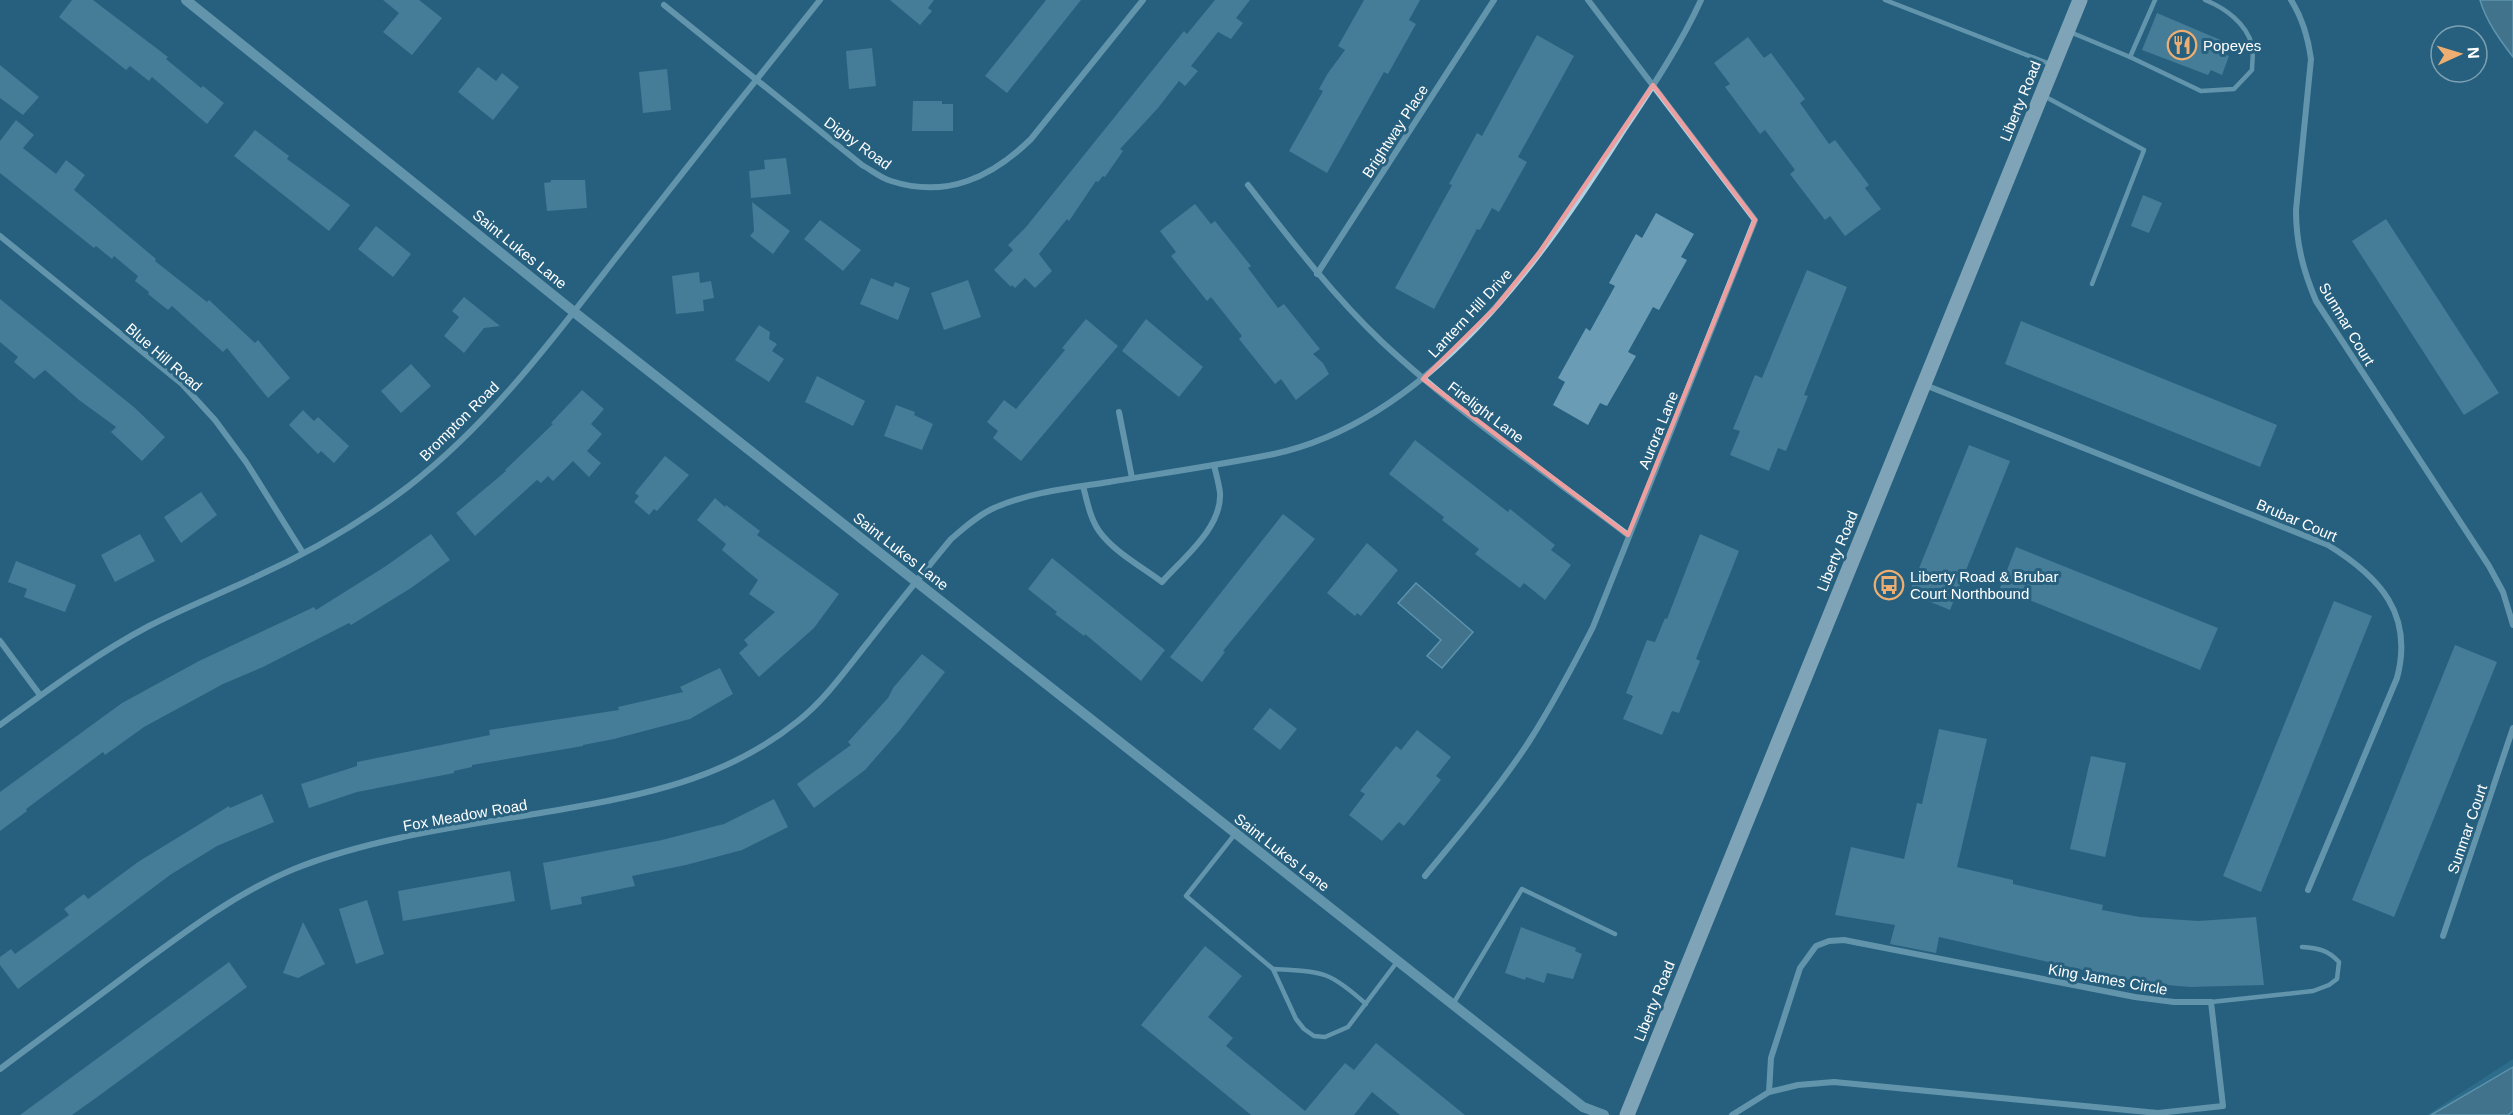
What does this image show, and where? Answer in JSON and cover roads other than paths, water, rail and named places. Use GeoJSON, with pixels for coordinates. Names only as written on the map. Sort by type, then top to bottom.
{"type":"FeatureCollection","features":[{"type":"Feature","properties":{"kind":"main road","name":"Liberty Road"},"geometry":{"type":"LineString","coordinates":[[1627,1115],[2080,0]]}},
{"type":"Feature","properties":{"kind":"street","name":"Saint Lukes Lane"},"geometry":{"type":"LineString","coordinates":[[186,0],[574,312],[1235,834],[1583,1107],[1604,1115]]}},
{"type":"Feature","properties":{"kind":"street","name":"Brompton Road"},"geometry":{"type":"LineString","coordinates":[[0,725],[99,655],[148,627],[303,553],[408,486],[452,449],[498,402],[574,312],[820,0]]}},
{"type":"Feature","properties":{"kind":"street","name":"Digby Road"},"geometry":{"type":"LineString","coordinates":[[664,5],[862,165],[890,181],[918,186],[943,186],[969,181],[990,173],[1010,159],[1031,139],[1143,0]]}},
{"type":"Feature","properties":{"kind":"street","name":"Brightway Place"},"geometry":{"type":"LineString","coordinates":[[1317,274],[1494,0]]}},
{"type":"Feature","properties":{"kind":"street","name":"Aurora Lane"},"geometry":{"type":"LineString","coordinates":[[1425,876],[1485,802],[1529,742],[1561,690],[1593,627],[1755,220],[1588,0]]}},
{"type":"Feature","properties":{"kind":"street","name":"Lantern Hill Drive"},"geometry":{"type":"LineString","coordinates":[[915,582],[951,539],[992,509],[1018,499],[1083,486],[1277,453],[1319,440],[1384,407],[1423,379],[1457,349],[1495,308],[1582,195],[1653,85],[1689,26],[1701,0]]}},
{"type":"Feature","properties":{"kind":"street","name":"Sunmar Court"},"geometry":{"type":"LineString","coordinates":[[2291,0],[2301,15],[2308,37],[2311,59],[2296,210],[2296,234],[2305,276],[2316,301],[2488,566],[2503,592],[2513,625]]}},
{"type":"Feature","properties":{"kind":"street","name":"Firelight Lane"},"geometry":{"type":"LineString","coordinates":[[1248,185],[1317,274],[1380,340],[1423,379],[1628,535]]}},
{"type":"Feature","properties":{"kind":"street","name":"Blue Hill Road"},"geometry":{"type":"LineString","coordinates":[[0,236],[182,384],[215,420],[246,462],[303,553]]}},
{"type":"Feature","properties":{"kind":"street","name":"Brubar Court"},"geometry":{"type":"LineString","coordinates":[[1924,385],[2328,545],[2350,558],[2370,575],[2388,597],[2402,636],[2402,657],[2397,678],[2308,890]]}},
{"type":"Feature","properties":{"kind":"street"},"geometry":{"type":"LineString","coordinates":[[1119,412],[1132,478]]}},
{"type":"Feature","properties":{"kind":"street"},"geometry":{"type":"LineString","coordinates":[[1083,486],[1098,530],[1110,543],[1162,582],[1210,528],[1218,511],[1220,493],[1214,465]]}},
{"type":"Feature","properties":{"kind":"street","name":"Fox Meadow Road"},"geometry":{"type":"LineString","coordinates":[[0,1069],[193,926],[239,897],[291,870],[338,853],[391,840],[640,795],[685,783],[731,765],[767,744],[800,720],[833,687],[915,582]]}},
{"type":"Feature","properties":{"kind":"street"},"geometry":{"type":"LineString","coordinates":[[0,641],[40,695]]}},
{"type":"Feature","properties":{"kind":"street","name":"Sunmar Court"},"geometry":{"type":"LineString","coordinates":[[2443,936],[2513,728]]}},
{"type":"Feature","properties":{"kind":"street","name":"King James Circle"},"geometry":{"type":"LineString","coordinates":[[1769,1092],[1771,1058],[1800,968],[1816,945],[1829,941],[1844,940],[2134,997],[2174,1002],[2211,1002]]}},
{"type":"Feature","properties":{"kind":"street"},"geometry":{"type":"LineString","coordinates":[[1732,1115],[1769,1092],[1798,1085],[1834,1082],[2158,1113],[2223,1106],[2211,1002]]}},
{"type":"Feature","properties":{"kind":"lane"},"geometry":{"type":"LineString","coordinates":[[1885,0],[2054,65]]}},
{"type":"Feature","properties":{"kind":"lane"},"geometry":{"type":"LineString","coordinates":[[2130,57],[2155,0]]}},
{"type":"Feature","properties":{"kind":"lane"},"geometry":{"type":"LineString","coordinates":[[2068,31],[2201,91],[2234,89],[2252,70],[2253,46],[2238,21],[2219,6],[2206,0]]}},
{"type":"Feature","properties":{"kind":"lane"},"geometry":{"type":"LineString","coordinates":[[2041,95],[2144,150],[2092,284]]}},
{"type":"Feature","properties":{"kind":"lane"},"geometry":{"type":"LineString","coordinates":[[1235,834],[1186,896],[1274,969],[1296,1019],[1304,1029],[1314,1036],[1325,1036],[1348,1027],[1398,961]]}},
{"type":"Feature","properties":{"kind":"lane"},"geometry":{"type":"LineString","coordinates":[[1453,1004],[1522,889],[1614,934]]}},
{"type":"Feature","properties":{"kind":"lane"},"geometry":{"type":"LineString","coordinates":[[2211,1002],[2313,991],[2329,986],[2337,980],[2339,962],[2331,954],[2318,948],[2302,947]]}},
{"type":"Feature","properties":{"kind":"lane"},"geometry":{"type":"LineString","coordinates":[[1274,969],[1321,972],[1345,985],[1366,1004]]}},
{"type":"Feature","properties":{"kind":"place","name":"Popeyes"},"geometry":{"type":"Point","coordinates":[2182,45]}},
{"type":"Feature","properties":{"kind":"place","name":"Liberty Road & Brubar Court Northbound"},"geometry":{"type":"Point","coordinates":[1889,585]}}]}
